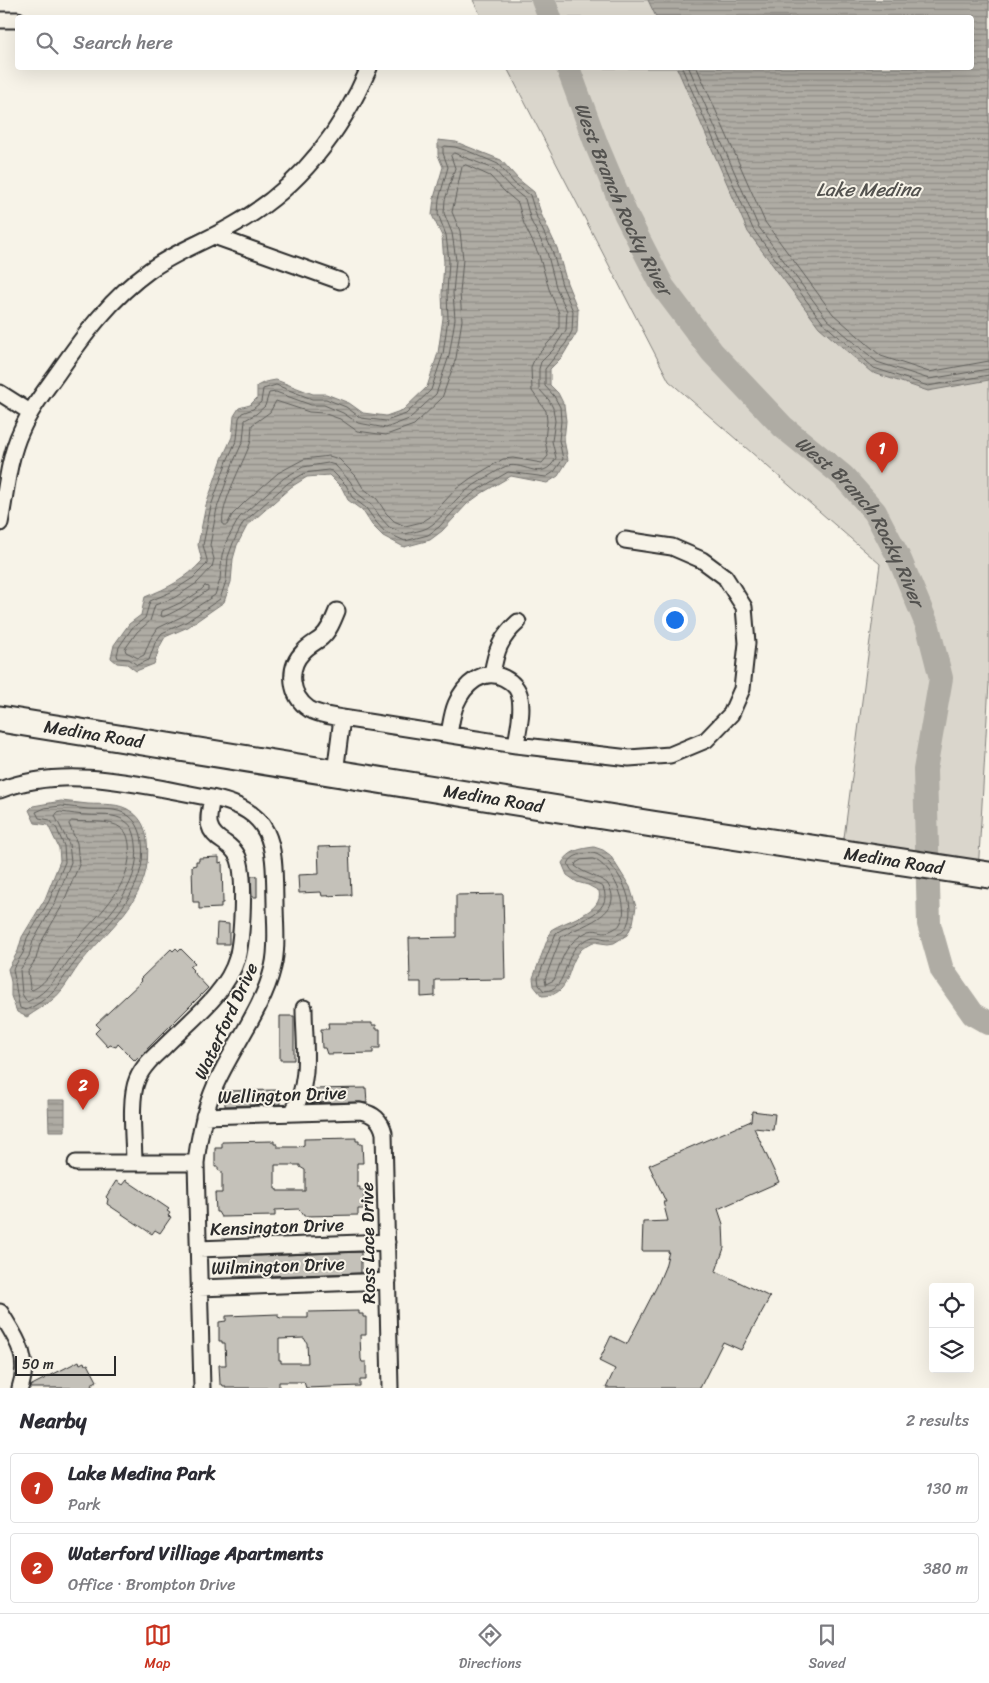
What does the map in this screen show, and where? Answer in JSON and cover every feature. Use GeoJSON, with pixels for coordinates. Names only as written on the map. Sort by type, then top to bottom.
{"type":"FeatureCollection","features":[{"type":"Feature","properties":{"kind":"highway","name":"Medina Road"},"geometry":{"type":"LineString","coordinates":[[0,719],[989,875]]}},
{"type":"Feature","properties":{"kind":"street"},"geometry":{"type":"LineString","coordinates":[[0,20],[15,20]]}},
{"type":"Feature","properties":{"kind":"street"},"geometry":{"type":"LineString","coordinates":[[0,523],[13,452],[20,432],[30,412],[102,312],[150,270],[165,260],[214,236],[254,213],[280,193],[303,171],[343,120],[368,70]]}},
{"type":"Feature","properties":{"kind":"street"},"geometry":{"type":"LineString","coordinates":[[214,236],[340,281]]}},
{"type":"Feature","properties":{"kind":"street"},"geometry":{"type":"LineString","coordinates":[[0,393],[30,412]]}},
{"type":"Feature","properties":{"kind":"street"},"geometry":{"type":"LineString","coordinates":[[337,612],[332,624],[323,636],[303,651],[296,661],[292,672],[293,684],[299,699],[310,710],[342,718],[516,745],[629,758],[670,755],[706,740],[732,714],[742,689],[747,643],[744,607],[725,577],[702,560],[672,547],[625,540]]}},
{"type":"Feature","properties":{"kind":"street"},"geometry":{"type":"LineString","coordinates":[[492,674],[495,655],[500,643],[518,622]]}},
{"type":"Feature","properties":{"kind":"street"},"geometry":{"type":"LineString","coordinates":[[449,734],[455,705],[462,692],[473,680],[492,674],[509,680],[516,687],[520,696],[521,707],[516,745]]}},
{"type":"Feature","properties":{"kind":"street"},"geometry":{"type":"LineString","coordinates":[[334,773],[342,718]]}},
{"type":"Feature","properties":{"kind":"street","name":"Waterford Drive"},"geometry":{"type":"LineString","coordinates":[[0,790],[33,781],[86,778],[230,801],[243,807],[255,816],[264,827],[271,841],[274,856],[276,948],[273,967],[266,990],[215,1085],[204,1116],[196,1163],[202,1388]]}},
{"type":"Feature","properties":{"kind":"street"},"geometry":{"type":"LineString","coordinates":[[134,1163],[133,1094],[136,1081],[149,1061],[217,994],[232,970],[241,944],[241,864],[231,847],[216,838],[211,831],[209,816],[212,798]]}},
{"type":"Feature","properties":{"kind":"street"},"geometry":{"type":"LineString","coordinates":[[292,1113],[302,1095],[305,1080],[304,1008]]}},
{"type":"Feature","properties":{"kind":"street","name":"Wellington Drive"},"geometry":{"type":"LineString","coordinates":[[204,1116],[360,1111]]}},
{"type":"Feature","properties":{"kind":"street","name":"Ross Lace Drive"},"geometry":{"type":"LineString","coordinates":[[360,1111],[369,1113],[377,1118],[382,1125],[384,1133],[390,1388]]}},
{"type":"Feature","properties":{"kind":"street"},"geometry":{"type":"LineString","coordinates":[[76,1163],[196,1163]]}},
{"type":"Feature","properties":{"kind":"street","name":"Kensington Drive"},"geometry":{"type":"LineString","coordinates":[[198,1249],[387,1242]]}},
{"type":"Feature","properties":{"kind":"street","name":"Wilmington Drive"},"geometry":{"type":"LineString","coordinates":[[199,1288],[388,1281]]}},
{"type":"Feature","properties":{"kind":"street"},"geometry":{"type":"LineString","coordinates":[[0,1312],[22,1351],[25,1364],[24,1378],[20,1388]]}},
{"type":"Feature","properties":{"kind":"shaded area"},"geometry":{"type":"Polygon","coordinates":[[[473,0],[989,0],[989,683],[978,873],[842,853],[880,564],[669,381],[508,70],[974,70],[974,15],[480,15],[473,0]]]}},
{"type":"Feature","properties":{"kind":"water","name":"Lake Medina"},"geometry":{"type":"Polygon","coordinates":[[[648,0],[989,0],[989,380],[928,391],[871,372],[819,327],[748,232],[678,70],[974,70],[974,15],[655,15],[648,0]]]}},
{"type":"Feature","properties":{"kind":"water"},"geometry":{"type":"Polygon","coordinates":[[[438,140],[456,142],[501,160],[518,179],[534,192],[542,216],[557,248],[567,283],[578,310],[577,332],[562,357],[550,369],[550,385],[558,393],[564,405],[566,421],[564,440],[568,460],[558,476],[547,483],[511,476],[467,504],[442,531],[430,540],[404,547],[383,536],[372,525],[363,511],[348,500],[342,488],[329,475],[307,477],[291,487],[247,526],[237,545],[233,559],[231,582],[224,602],[188,627],[165,637],[154,664],[136,671],[127,664],[117,663],[111,658],[114,645],[129,624],[141,615],[145,597],[176,582],[190,573],[202,561],[198,545],[206,505],[232,437],[234,416],[239,408],[250,405],[257,398],[257,386],[276,380],[313,394],[326,394],[349,403],[363,413],[386,416],[403,410],[427,387],[438,353],[443,318],[444,262],[442,236],[432,215],[434,198],[443,167],[438,155],[438,140]]]}},
{"type":"Feature","properties":{"kind":"water"},"geometry":{"type":"Polygon","coordinates":[[[61,801],[116,805],[132,812],[141,821],[144,829],[147,841],[147,860],[144,877],[128,908],[82,961],[57,996],[27,1017],[17,1012],[11,996],[11,982],[8,969],[18,951],[22,937],[45,899],[60,861],[59,848],[48,825],[35,823],[29,810],[33,806],[61,801]]]}},
{"type":"Feature","properties":{"kind":"water"},"geometry":{"type":"Polygon","coordinates":[[[594,847],[610,855],[630,887],[636,907],[633,923],[627,935],[614,943],[593,942],[583,948],[575,958],[563,986],[552,995],[542,996],[534,986],[533,978],[551,930],[590,910],[599,899],[599,891],[577,882],[567,875],[562,863],[572,853],[594,847]]]}},
{"type":"Feature","properties":{"kind":"water"},"geometry":{"type":"Polygon","coordinates":[[[48,1100],[65,1100],[65,1131],[49,1131],[48,1100]]]}},
{"type":"Feature","properties":{"kind":"building"},"geometry":{"type":"Polygon","coordinates":[[[349,846],[351,895],[322,896],[321,892],[299,893],[298,875],[319,874],[318,847],[349,846]]]}},
{"type":"Feature","properties":{"kind":"building"},"geometry":{"type":"Polygon","coordinates":[[[219,857],[219,863],[222,862],[223,903],[221,903],[221,908],[199,909],[199,902],[193,902],[192,866],[196,865],[196,861],[199,861],[199,858],[219,857]]]}},
{"type":"Feature","properties":{"kind":"building"},"geometry":{"type":"Polygon","coordinates":[[[251,876],[257,876],[257,897],[252,897],[251,876]]]}},
{"type":"Feature","properties":{"kind":"building"},"geometry":{"type":"Polygon","coordinates":[[[503,894],[505,979],[435,980],[435,996],[421,997],[421,982],[410,982],[409,938],[456,937],[456,895],[503,894]]]}},
{"type":"Feature","properties":{"kind":"building"},"geometry":{"type":"Polygon","coordinates":[[[217,923],[229,924],[229,944],[216,944],[217,923]]]}},
{"type":"Feature","properties":{"kind":"building"},"geometry":{"type":"Polygon","coordinates":[[[176,948],[179,951],[181,949],[195,963],[190,967],[192,971],[208,988],[135,1061],[118,1044],[116,1047],[110,1045],[108,1047],[95,1033],[100,1028],[96,1024],[142,981],[140,979],[171,949],[173,951],[176,948]]]}},
{"type":"Feature","properties":{"kind":"building"},"geometry":{"type":"Polygon","coordinates":[[[280,1016],[294,1016],[294,1060],[280,1060],[280,1016]]]}},
{"type":"Feature","properties":{"kind":"building"},"geometry":{"type":"Polygon","coordinates":[[[328,1023],[372,1023],[372,1025],[376,1025],[376,1029],[380,1029],[380,1048],[373,1048],[373,1053],[327,1054],[325,1048],[322,1048],[321,1029],[329,1029],[328,1023]]]}},
{"type":"Feature","properties":{"kind":"building"},"geometry":{"type":"Polygon","coordinates":[[[366,1088],[367,1103],[312,1103],[312,1089],[366,1088]]]}},
{"type":"Feature","properties":{"kind":"building"},"geometry":{"type":"Polygon","coordinates":[[[279,1090],[280,1104],[225,1106],[225,1091],[279,1090]]]}},
{"type":"Feature","properties":{"kind":"building"},"geometry":{"type":"Polygon","coordinates":[[[752,1111],[775,1114],[773,1130],[754,1128],[779,1182],[718,1209],[723,1224],[724,1248],[716,1271],[770,1297],[741,1350],[723,1342],[700,1388],[606,1388],[615,1369],[599,1361],[611,1336],[627,1344],[657,1286],[669,1251],[642,1251],[643,1222],[668,1221],[663,1202],[666,1202],[649,1165],[751,1121],[752,1111]]]}},
{"type":"Feature","properties":{"kind":"building"},"geometry":{"type":"Polygon","coordinates":[[[356,1138],[359,1144],[362,1144],[363,1163],[357,1163],[357,1187],[360,1187],[360,1190],[364,1190],[364,1209],[358,1209],[358,1215],[304,1216],[299,1209],[275,1210],[275,1216],[221,1217],[216,1212],[215,1193],[222,1193],[222,1172],[218,1170],[218,1167],[215,1167],[215,1148],[222,1148],[222,1142],[274,1141],[277,1147],[297,1147],[304,1145],[304,1139],[356,1138]],[[275,1165],[275,1189],[277,1191],[305,1191],[305,1170],[300,1165],[275,1165]]]}},
{"type":"Feature","properties":{"kind":"building"},"geometry":{"type":"Polygon","coordinates":[[[126,1180],[169,1209],[167,1211],[170,1213],[168,1216],[171,1217],[160,1233],[155,1230],[152,1234],[107,1204],[108,1199],[106,1197],[116,1181],[122,1185],[126,1180]]]}},
{"type":"Feature","properties":{"kind":"building"},"geometry":{"type":"Polygon","coordinates":[[[361,1252],[361,1273],[234,1277],[234,1257],[361,1252]]]}},
{"type":"Feature","properties":{"kind":"building"},"geometry":{"type":"Polygon","coordinates":[[[359,1311],[359,1314],[363,1314],[363,1317],[366,1317],[366,1335],[360,1335],[361,1359],[362,1362],[366,1362],[366,1380],[360,1380],[360,1386],[306,1388],[304,1382],[279,1382],[279,1388],[225,1388],[225,1386],[220,1384],[219,1365],[226,1365],[225,1343],[219,1341],[219,1322],[226,1321],[226,1316],[278,1314],[278,1317],[281,1318],[308,1318],[308,1312],[359,1311]],[[304,1338],[279,1339],[279,1360],[281,1360],[281,1363],[308,1363],[307,1343],[304,1338]]]}},
{"type":"Feature","properties":{"kind":"building"},"geometry":{"type":"Polygon","coordinates":[[[79,1361],[80,1364],[84,1362],[85,1365],[88,1364],[97,1381],[91,1384],[93,1388],[30,1388],[30,1386],[79,1361]]]}},
{"type":"Feature","properties":{"kind":"waterway","name":"West Branch Rocky River"},"geometry":{"type":"LineString","coordinates":[[543,0],[549,15]]}},
{"type":"Feature","properties":{"kind":"waterway","name":"West Branch Rocky River"},"geometry":{"type":"LineString","coordinates":[[569,70],[597,146],[626,215],[663,287],[712,352],[783,427],[843,476],[875,512],[900,560],[928,627],[941,678],[925,770],[929,924],[942,970],[973,1014],[989,1023]]}},
{"type":"Feature","properties":{"kind":"place","name":"Lake Medina Park"},"geometry":{"type":"Point","coordinates":[882,473]}},
{"type":"Feature","properties":{"kind":"place","name":"Waterford Villiage Apartments"},"geometry":{"type":"Point","coordinates":[83,1110]}}]}
